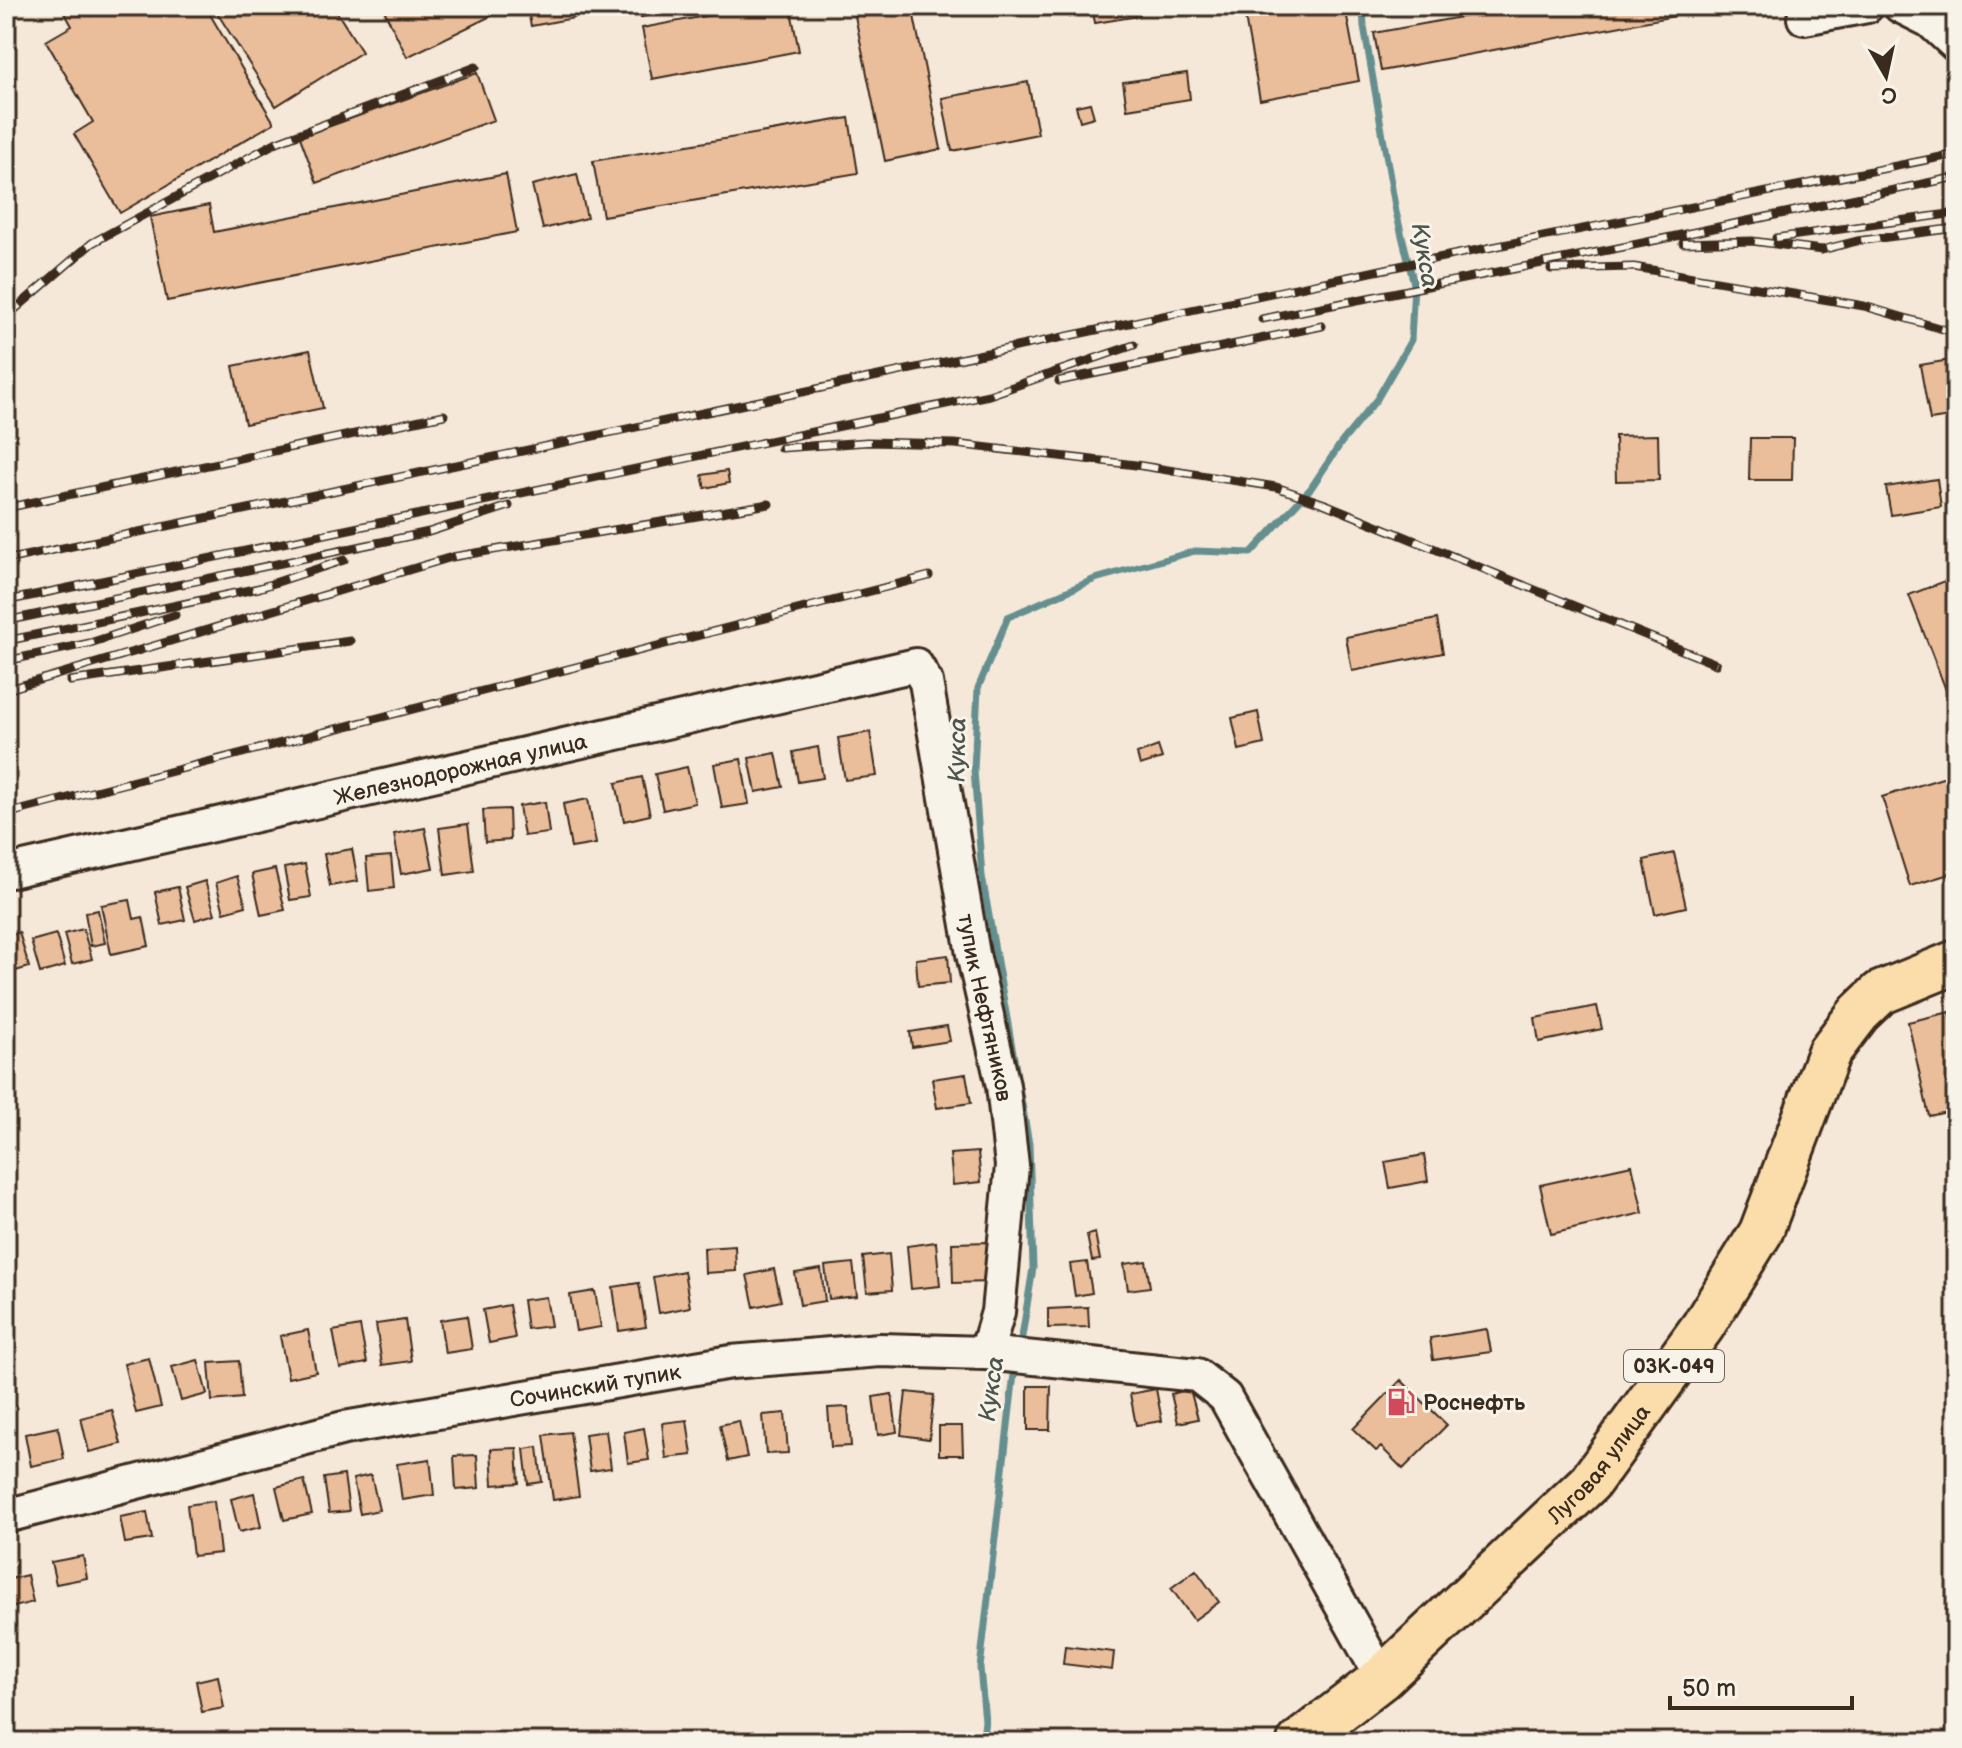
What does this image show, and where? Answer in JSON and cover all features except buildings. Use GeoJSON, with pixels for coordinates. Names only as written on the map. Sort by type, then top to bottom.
{"type":"FeatureCollection","features":[{"type":"Feature","properties":{"kind":"main road","name":"Луговая улица"},"geometry":{"type":"LineString","coordinates":[[1299,1742],[1382,1678],[1590,1482],[1703,1326],[1761,1232],[1829,1052],[1859,1013],[1880,993],[1956,962]]}},
{"type":"Feature","properties":{"kind":"street"},"geometry":{"type":"LineString","coordinates":[[1806,12],[1867,6]]}},
{"type":"Feature","properties":{"kind":"street"},"geometry":{"type":"LineString","coordinates":[[1900,6],[1930,21],[1956,45]]}},
{"type":"Feature","properties":{"kind":"street","name":"Железнодорожная улица"},"geometry":{"type":"LineString","coordinates":[[6,872],[916,665]]}},
{"type":"Feature","properties":{"kind":"street","name":"тупик Нефтяников"},"geometry":{"type":"LineString","coordinates":[[916,665],[926,682],[973,954],[1003,1086],[1012,1166],[998,1312],[1005,1355]]}},
{"type":"Feature","properties":{"kind":"street","name":"Сочинский тупик"},"geometry":{"type":"LineString","coordinates":[[6,1516],[344,1428],[731,1362],[880,1350],[1005,1355],[1197,1375],[1225,1397],[1382,1678]]}},
{"type":"Feature","properties":{"kind":"waterway","name":"Кукса"},"geometry":{"type":"LineString","coordinates":[[1020,1349],[1033,1268],[1029,1144],[982,876],[974,770],[978,688],[1008,617],[1095,579],[1195,551],[1251,553],[1311,488],[1341,443],[1377,399],[1411,340],[1414,284],[1396,212],[1363,6]]}},
{"type":"Feature","properties":{"kind":"waterway","name":"Кукса"},"geometry":{"type":"LineString","coordinates":[[982,1742],[985,1721],[980,1668],[1015,1365]]}},
{"type":"Feature","properties":{"kind":"railway"},"geometry":{"type":"LineString","coordinates":[[6,317],[92,243],[277,142],[476,67]]}},
{"type":"Feature","properties":{"kind":"railway"},"geometry":{"type":"LineString","coordinates":[[6,560],[1428,260],[1956,154]]}},
{"type":"Feature","properties":{"kind":"railway"},"geometry":{"type":"LineString","coordinates":[[1262,319],[1956,177]]}},
{"type":"Feature","properties":{"kind":"railway"},"geometry":{"type":"LineString","coordinates":[[1776,238],[1956,213]]}},
{"type":"Feature","properties":{"kind":"railway"},"geometry":{"type":"LineString","coordinates":[[1683,243],[1752,241],[1822,250],[1857,241],[1956,228]]}},
{"type":"Feature","properties":{"kind":"railway"},"geometry":{"type":"LineString","coordinates":[[1551,269],[1634,267],[1864,306],[1956,333]]}},
{"type":"Feature","properties":{"kind":"railway"},"geometry":{"type":"LineString","coordinates":[[1059,381],[1322,326]]}},
{"type":"Feature","properties":{"kind":"railway"},"geometry":{"type":"LineString","coordinates":[[6,601],[989,395],[1134,345]]}},
{"type":"Feature","properties":{"kind":"railway"},"geometry":{"type":"LineString","coordinates":[[6,508],[444,415]]}},
{"type":"Feature","properties":{"kind":"railway"},"geometry":{"type":"LineString","coordinates":[[781,448],[867,442],[955,444],[1136,465],[1276,487],[1325,504],[1716,664]]}},
{"type":"Feature","properties":{"kind":"railway"},"geometry":{"type":"LineString","coordinates":[[6,690],[452,557],[769,504]]}},
{"type":"Feature","properties":{"kind":"railway"},"geometry":{"type":"LineString","coordinates":[[6,621],[429,532],[509,506]]}},
{"type":"Feature","properties":{"kind":"railway"},"geometry":{"type":"LineString","coordinates":[[6,641],[259,588],[344,560]]}},
{"type":"Feature","properties":{"kind":"railway"},"geometry":{"type":"LineString","coordinates":[[6,814],[929,576]]}},
{"type":"Feature","properties":{"kind":"railway"},"geometry":{"type":"LineString","coordinates":[[6,661],[90,643],[175,615]]}},
{"type":"Feature","properties":{"kind":"railway"},"geometry":{"type":"LineString","coordinates":[[70,681],[350,641]]}},
{"type":"Feature","properties":{"kind":"place","name":"Роснефть"},"geometry":{"type":"Point","coordinates":[1401,1402]}}]}
